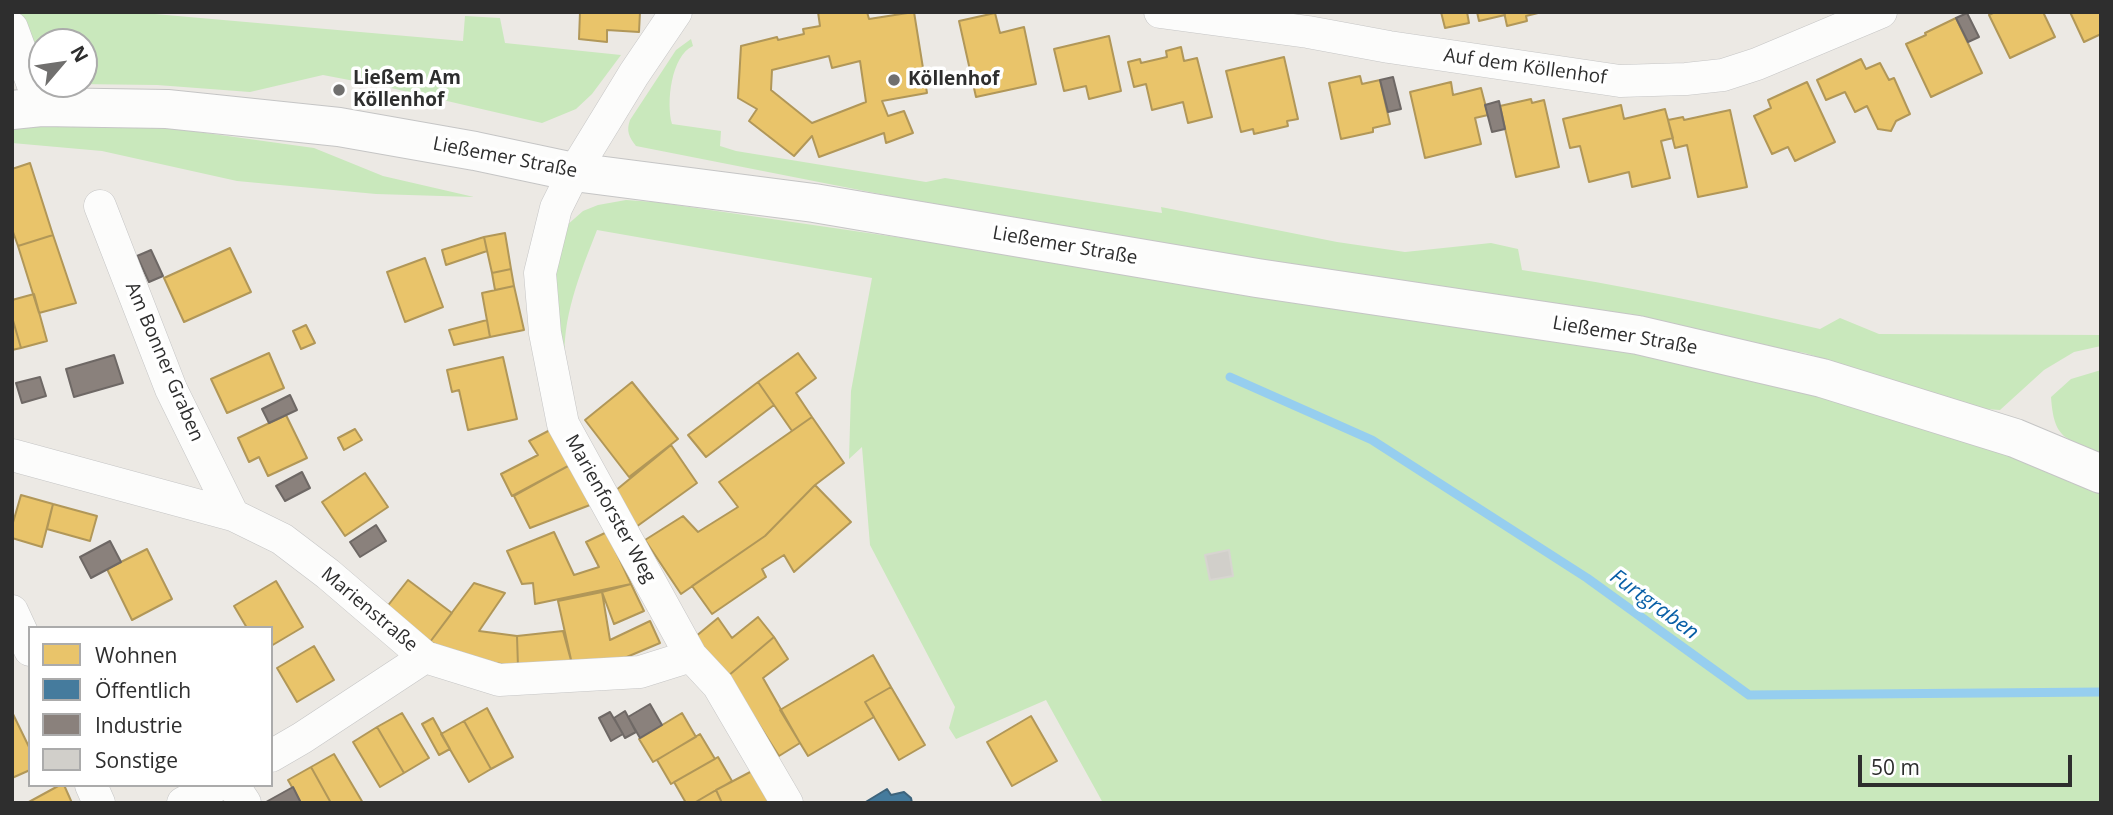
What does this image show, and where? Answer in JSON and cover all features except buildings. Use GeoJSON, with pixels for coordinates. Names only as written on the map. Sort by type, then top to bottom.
{"type":"FeatureCollection","features":[{"type":"Feature","properties":{"kind":"street","name":"Marienforster Weg"},"geometry":{"type":"LineString","coordinates":[[676,12],[573,172],[556,208],[540,273],[545,333],[563,424],[691,656]]}},
{"type":"Feature","properties":{"kind":"street","name":"Auf dem Köllenhof"},"geometry":{"type":"LineString","coordinates":[[1160,12],[1312,22],[1389,47],[1620,80],[1723,75],[1758,65],[1881,12]]}},
{"type":"Feature","properties":{"kind":"street"},"geometry":{"type":"LineString","coordinates":[[12,28],[26,108]]}},
{"type":"Feature","properties":{"kind":"street","name":"Ließemer Straße"},"geometry":{"type":"LineString","coordinates":[[26,108],[167,109],[339,127],[475,151],[573,172],[814,204],[1256,278],[1639,335],[1822,378],[2015,438],[2101,474]]}},
{"type":"Feature","properties":{"kind":"street","name":"Am Bonner Graben"},"geometry":{"type":"LineString","coordinates":[[100,206],[171,390],[233,515]]}},
{"type":"Feature","properties":{"kind":"street","name":"Marienstraße"},"geometry":{"type":"LineString","coordinates":[[12,455],[233,515],[282,539],[425,657],[499,680],[640,672],[691,656]]}},
{"type":"Feature","properties":{"kind":"street"},"geometry":{"type":"LineString","coordinates":[[12,611],[28,645]]}},
{"type":"Feature","properties":{"kind":"street"},"geometry":{"type":"LineString","coordinates":[[691,656],[718,685],[787,803]]}},
{"type":"Feature","properties":{"kind":"street"},"geometry":{"type":"LineString","coordinates":[[273,755],[425,657]]}},
{"type":"Feature","properties":{"kind":"street"},"geometry":{"type":"LineString","coordinates":[[92,787],[99,803]]}},
{"type":"Feature","properties":{"kind":"street"},"geometry":{"type":"LineString","coordinates":[[183,803],[214,787]]}},
{"type":"Feature","properties":{"kind":"street"},"geometry":{"type":"LineString","coordinates":[[234,787],[245,803]]}},
{"type":"Feature","properties":{"kind":"green space"},"geometry":{"type":"Polygon","coordinates":[[[16,12],[132,12],[463,41],[465,16],[500,18],[505,43],[621,55],[592,94],[576,109],[542,123],[323,75],[250,92],[157,85],[98,84],[98,28],[28,28],[28,32],[16,12]]]}},
{"type":"Feature","properties":{"kind":"green space"},"geometry":{"type":"Polygon","coordinates":[[[691,39],[693,46],[680,59],[672,81],[672,124],[721,131],[720,146],[736,151],[926,182],[945,178],[1162,213],[1161,207],[1337,242],[1405,252],[1491,243],[1518,249],[1522,270],[1671,296],[1820,329],[1840,318],[1879,334],[2101,335],[2101,346],[2074,352],[2044,370],[2000,410],[1986,409],[1805,353],[1027,223],[636,146],[629,134],[630,120],[676,50],[691,39]]]}},
{"type":"Feature","properties":{"kind":"green space"},"geometry":{"type":"Polygon","coordinates":[[[12,122],[148,125],[314,148],[383,176],[474,197],[376,194],[237,181],[102,151],[12,143],[12,122]]]}},
{"type":"Feature","properties":{"kind":"green space"},"geometry":{"type":"Polygon","coordinates":[[[626,200],[1033,257],[1717,368],[1897,414],[2101,489],[2101,803],[1103,803],[1046,700],[956,739],[949,728],[955,707],[870,545],[862,447],[849,459],[851,391],[872,278],[597,230],[578,280],[569,314],[565,367],[553,287],[566,226],[583,211],[626,200]]]}},
{"type":"Feature","properties":{"kind":"green space"},"geometry":{"type":"Polygon","coordinates":[[[2101,370],[2101,453],[2063,435],[2055,421],[2051,397],[2071,379],[2101,370]]]}},
{"type":"Feature","properties":{"kind":"waterway","name":"Furtgraben"},"geometry":{"type":"LineString","coordinates":[[1230,377],[1372,440],[1587,578],[1749,695],[2101,692]]}},
{"type":"Feature","properties":{"kind":"place","name":"Köllenhof"},"geometry":{"type":"Point","coordinates":[894,80]}},
{"type":"Feature","properties":{"kind":"place","name":"Ließem Am Köllenhof"},"geometry":{"type":"Point","coordinates":[339,90]}}]}
